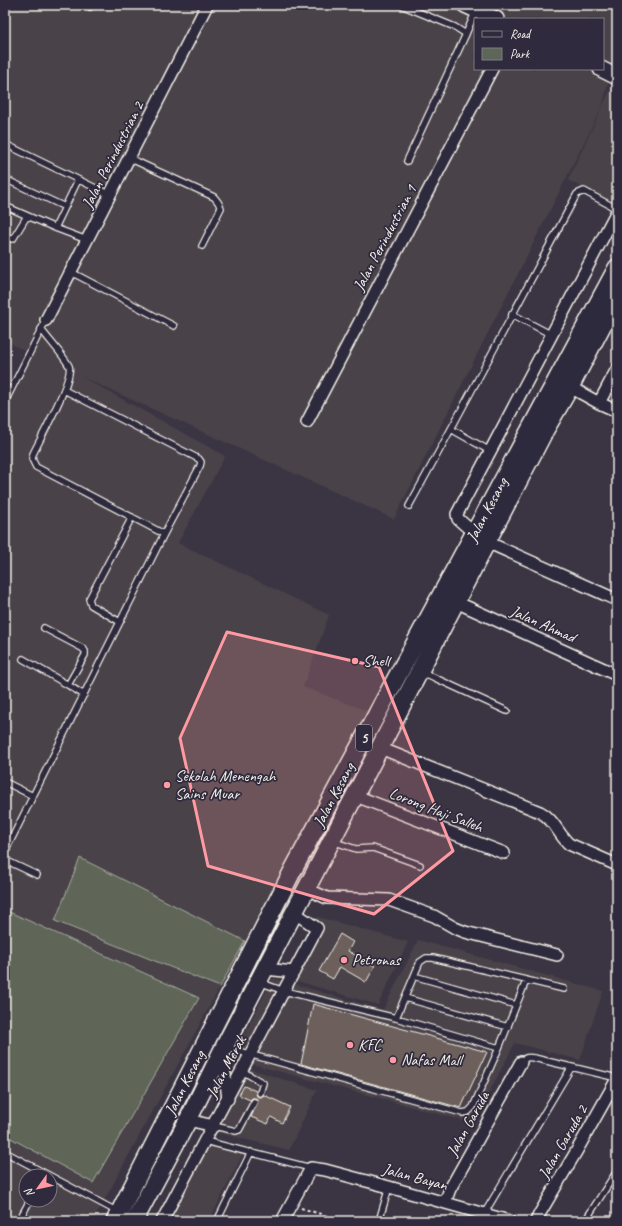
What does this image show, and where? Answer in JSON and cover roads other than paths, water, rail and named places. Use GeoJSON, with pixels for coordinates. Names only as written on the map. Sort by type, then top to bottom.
{"type":"FeatureCollection","features":[{"type":"Feature","properties":{"kind":"main road","name":"Jalan Kesang"},"geometry":{"type":"LineString","coordinates":[[124,1218],[297,863],[617,268]]}},
{"type":"Feature","properties":{"kind":"main road","name":"Jalan Kesang"},"geometry":{"type":"LineString","coordinates":[[124,1218],[188,1120],[456,602],[474,532],[545,430],[570,387],[617,297]]}},
{"type":"Feature","properties":{"kind":"street","name":"Jalan Perindustrian 2"},"geometry":{"type":"LineString","coordinates":[[43,325],[130,158],[207,5]]}},
{"type":"Feature","properties":{"kind":"street"},"geometry":{"type":"LineString","coordinates":[[470,8],[494,18]]}},
{"type":"Feature","properties":{"kind":"street","name":"Jalan Perindustrian 1"},"geometry":{"type":"LineString","coordinates":[[307,422],[491,70]]}},
{"type":"Feature","properties":{"kind":"street"},"geometry":{"type":"LineString","coordinates":[[616,597],[474,532],[458,519],[457,514],[617,210]]}},
{"type":"Feature","properties":{"kind":"street"},"geometry":{"type":"LineString","coordinates":[[599,403],[617,369]]}},
{"type":"Feature","properties":{"kind":"street"},"geometry":{"type":"LineString","coordinates":[[570,387],[617,411]]}},
{"type":"Feature","properties":{"kind":"street","name":"Jalan Ahmad"},"geometry":{"type":"LineString","coordinates":[[456,602],[617,675]]}},
{"type":"Feature","properties":{"kind":"street"},"geometry":{"type":"LineString","coordinates":[[380,748],[547,815],[563,839],[569,844],[617,865]]}},
{"type":"Feature","properties":{"kind":"street","name":"Lorong Haji Salleh"},"geometry":{"type":"LineString","coordinates":[[356,796],[504,853]]}},
{"type":"Feature","properties":{"kind":"street"},"geometry":{"type":"LineString","coordinates":[[307,890],[327,898],[389,900],[434,916],[465,932],[557,956]]}},
{"type":"Feature","properties":{"kind":"street","name":"Jalan Merak"},"geometry":{"type":"LineString","coordinates":[[165,1219],[317,928],[295,913]]}},
{"type":"Feature","properties":{"kind":"street"},"geometry":{"type":"LineString","coordinates":[[262,976],[294,972]]}},
{"type":"Feature","properties":{"kind":"street"},"geometry":{"type":"LineString","coordinates":[[223,1050],[228,1099]]}},
{"type":"Feature","properties":{"kind":"street","name":"Jalan Garuda"},"geometry":{"type":"LineString","coordinates":[[445,1202],[450,1189],[522,1062]]}},
{"type":"Feature","properties":{"kind":"street","name":"Jalan Garuda 2"},"geometry":{"type":"LineString","coordinates":[[536,1221],[617,1079]]}},
{"type":"Feature","properties":{"kind":"street"},"geometry":{"type":"LineString","coordinates":[[188,1120],[214,1126]]}},
{"type":"Feature","properties":{"kind":"street"},"geometry":{"type":"LineString","coordinates":[[282,1221],[311,1168]]}},
{"type":"Feature","properties":{"kind":"street","name":"Jalan Bayan"},"geometry":{"type":"LineString","coordinates":[[311,1168],[325,1170],[445,1202],[484,1217],[509,1221]]}},
{"type":"Feature","properties":{"kind":"lane"},"geometry":{"type":"LineString","coordinates":[[401,5],[455,27],[466,34]]}},
{"type":"Feature","properties":{"kind":"lane"},"geometry":{"type":"LineString","coordinates":[[407,161],[466,34],[470,8]]}},
{"type":"Feature","properties":{"kind":"lane"},"geometry":{"type":"LineString","coordinates":[[5,144],[110,195]]}},
{"type":"Feature","properties":{"kind":"lane"},"geometry":{"type":"LineString","coordinates":[[130,158],[214,197],[221,208],[202,246]]}},
{"type":"Feature","properties":{"kind":"lane"},"geometry":{"type":"LineString","coordinates":[[5,179],[65,207]]}},
{"type":"Feature","properties":{"kind":"lane"},"geometry":{"type":"LineString","coordinates":[[55,228],[78,180]]}},
{"type":"Feature","properties":{"kind":"lane"},"geometry":{"type":"LineString","coordinates":[[409,506],[577,194],[584,191],[617,210]]}},
{"type":"Feature","properties":{"kind":"lane"},"geometry":{"type":"LineString","coordinates":[[5,206],[87,240]]}},
{"type":"Feature","properties":{"kind":"lane"},"geometry":{"type":"LineString","coordinates":[[5,237],[13,239],[27,216]]}},
{"type":"Feature","properties":{"kind":"lane"},"geometry":{"type":"LineString","coordinates":[[71,272],[174,326]]}},
{"type":"Feature","properties":{"kind":"lane"},"geometry":{"type":"LineString","coordinates":[[512,314],[552,334]]}},
{"type":"Feature","properties":{"kind":"lane"},"geometry":{"type":"LineString","coordinates":[[43,325],[69,367],[70,372],[64,390],[32,454],[33,463],[36,467],[164,534]]}},
{"type":"Feature","properties":{"kind":"lane"},"geometry":{"type":"LineString","coordinates":[[5,402],[43,325]]}},
{"type":"Feature","properties":{"kind":"lane"},"geometry":{"type":"LineString","coordinates":[[5,852],[201,462],[199,459],[64,390]]}},
{"type":"Feature","properties":{"kind":"lane"},"geometry":{"type":"LineString","coordinates":[[451,429],[490,451]]}},
{"type":"Feature","properties":{"kind":"lane"},"geometry":{"type":"LineString","coordinates":[[120,622],[92,605],[89,599],[132,517]]}},
{"type":"Feature","properties":{"kind":"lane"},"geometry":{"type":"LineString","coordinates":[[44,628],[82,648],[84,651],[85,655],[68,685]]}},
{"type":"Feature","properties":{"kind":"lane"},"geometry":{"type":"LineString","coordinates":[[23,659],[84,695]]}},
{"type":"Feature","properties":{"kind":"lane"},"geometry":{"type":"LineString","coordinates":[[420,671],[507,711]]}},
{"type":"Feature","properties":{"kind":"lane"},"geometry":{"type":"LineString","coordinates":[[5,782],[33,796]]}},
{"type":"Feature","properties":{"kind":"lane"},"geometry":{"type":"LineString","coordinates":[[332,841],[356,849],[373,848],[420,865]]}},
{"type":"Feature","properties":{"kind":"lane"},"geometry":{"type":"LineString","coordinates":[[5,860],[37,875]]}},
{"type":"Feature","properties":{"kind":"lane"},"geometry":{"type":"LineString","coordinates":[[396,1018],[420,962],[426,958],[433,958],[564,989]]}},
{"type":"Feature","properties":{"kind":"lane"},"geometry":{"type":"LineString","coordinates":[[262,976],[284,991],[396,1018],[500,1048]]}},
{"type":"Feature","properties":{"kind":"lane"},"geometry":{"type":"LineString","coordinates":[[414,976],[516,1005]]}},
{"type":"Feature","properties":{"kind":"lane"},"geometry":{"type":"LineString","coordinates":[[223,1050],[251,1056],[462,1114],[468,1112],[473,1107],[500,1048],[526,981]]}},
{"type":"Feature","properties":{"kind":"lane"},"geometry":{"type":"LineString","coordinates":[[405,998],[508,1027]]}},
{"type":"Feature","properties":{"kind":"lane"},"geometry":{"type":"LineString","coordinates":[[522,1062],[524,1058],[528,1057],[617,1079]]}},
{"type":"Feature","properties":{"kind":"lane"},"geometry":{"type":"LineString","coordinates":[[484,1217],[571,1068]]}},
{"type":"Feature","properties":{"kind":"lane"},"geometry":{"type":"LineString","coordinates":[[242,1071],[263,1083],[260,1093]]}},
{"type":"Feature","properties":{"kind":"lane"},"geometry":{"type":"LineString","coordinates":[[214,1126],[236,1131],[239,1130],[254,1102]]}},
{"type":"Feature","properties":{"kind":"lane"},"geometry":{"type":"LineString","coordinates":[[206,1141],[311,1168]]}},
{"type":"Feature","properties":{"kind":"lane"},"geometry":{"type":"LineString","coordinates":[[5,1152],[33,1168]]}},
{"type":"Feature","properties":{"kind":"lane"},"geometry":{"type":"LineString","coordinates":[[217,1221],[251,1152]]}},
{"type":"Feature","properties":{"kind":"lane"},"geometry":{"type":"LineString","coordinates":[[585,1221],[617,1171]]}},
{"type":"Feature","properties":{"kind":"lane"},"geometry":{"type":"LineString","coordinates":[[58,1182],[124,1218]]}},
{"type":"Feature","properties":{"kind":"lane"},"geometry":{"type":"LineString","coordinates":[[379,1221],[389,1187]]}},
{"type":"Feature","properties":{"kind":"lane"},"geometry":{"type":"LineString","coordinates":[[22,1215],[26,1208]]}},
{"type":"Feature","properties":{"kind":"place","name":"Shell"},"geometry":{"type":"Point","coordinates":[355,661]}},
{"type":"Feature","properties":{"kind":"place","name":"Sekolah Menengah Sains Muar"},"geometry":{"type":"Point","coordinates":[167,785]}},
{"type":"Feature","properties":{"kind":"place","name":"Petronas"},"geometry":{"type":"Point","coordinates":[344,960]}},
{"type":"Feature","properties":{"kind":"place","name":"KFC"},"geometry":{"type":"Point","coordinates":[350,1045]}},
{"type":"Feature","properties":{"kind":"place","name":"Nafas Mall"},"geometry":{"type":"Point","coordinates":[393,1060]}}]}
